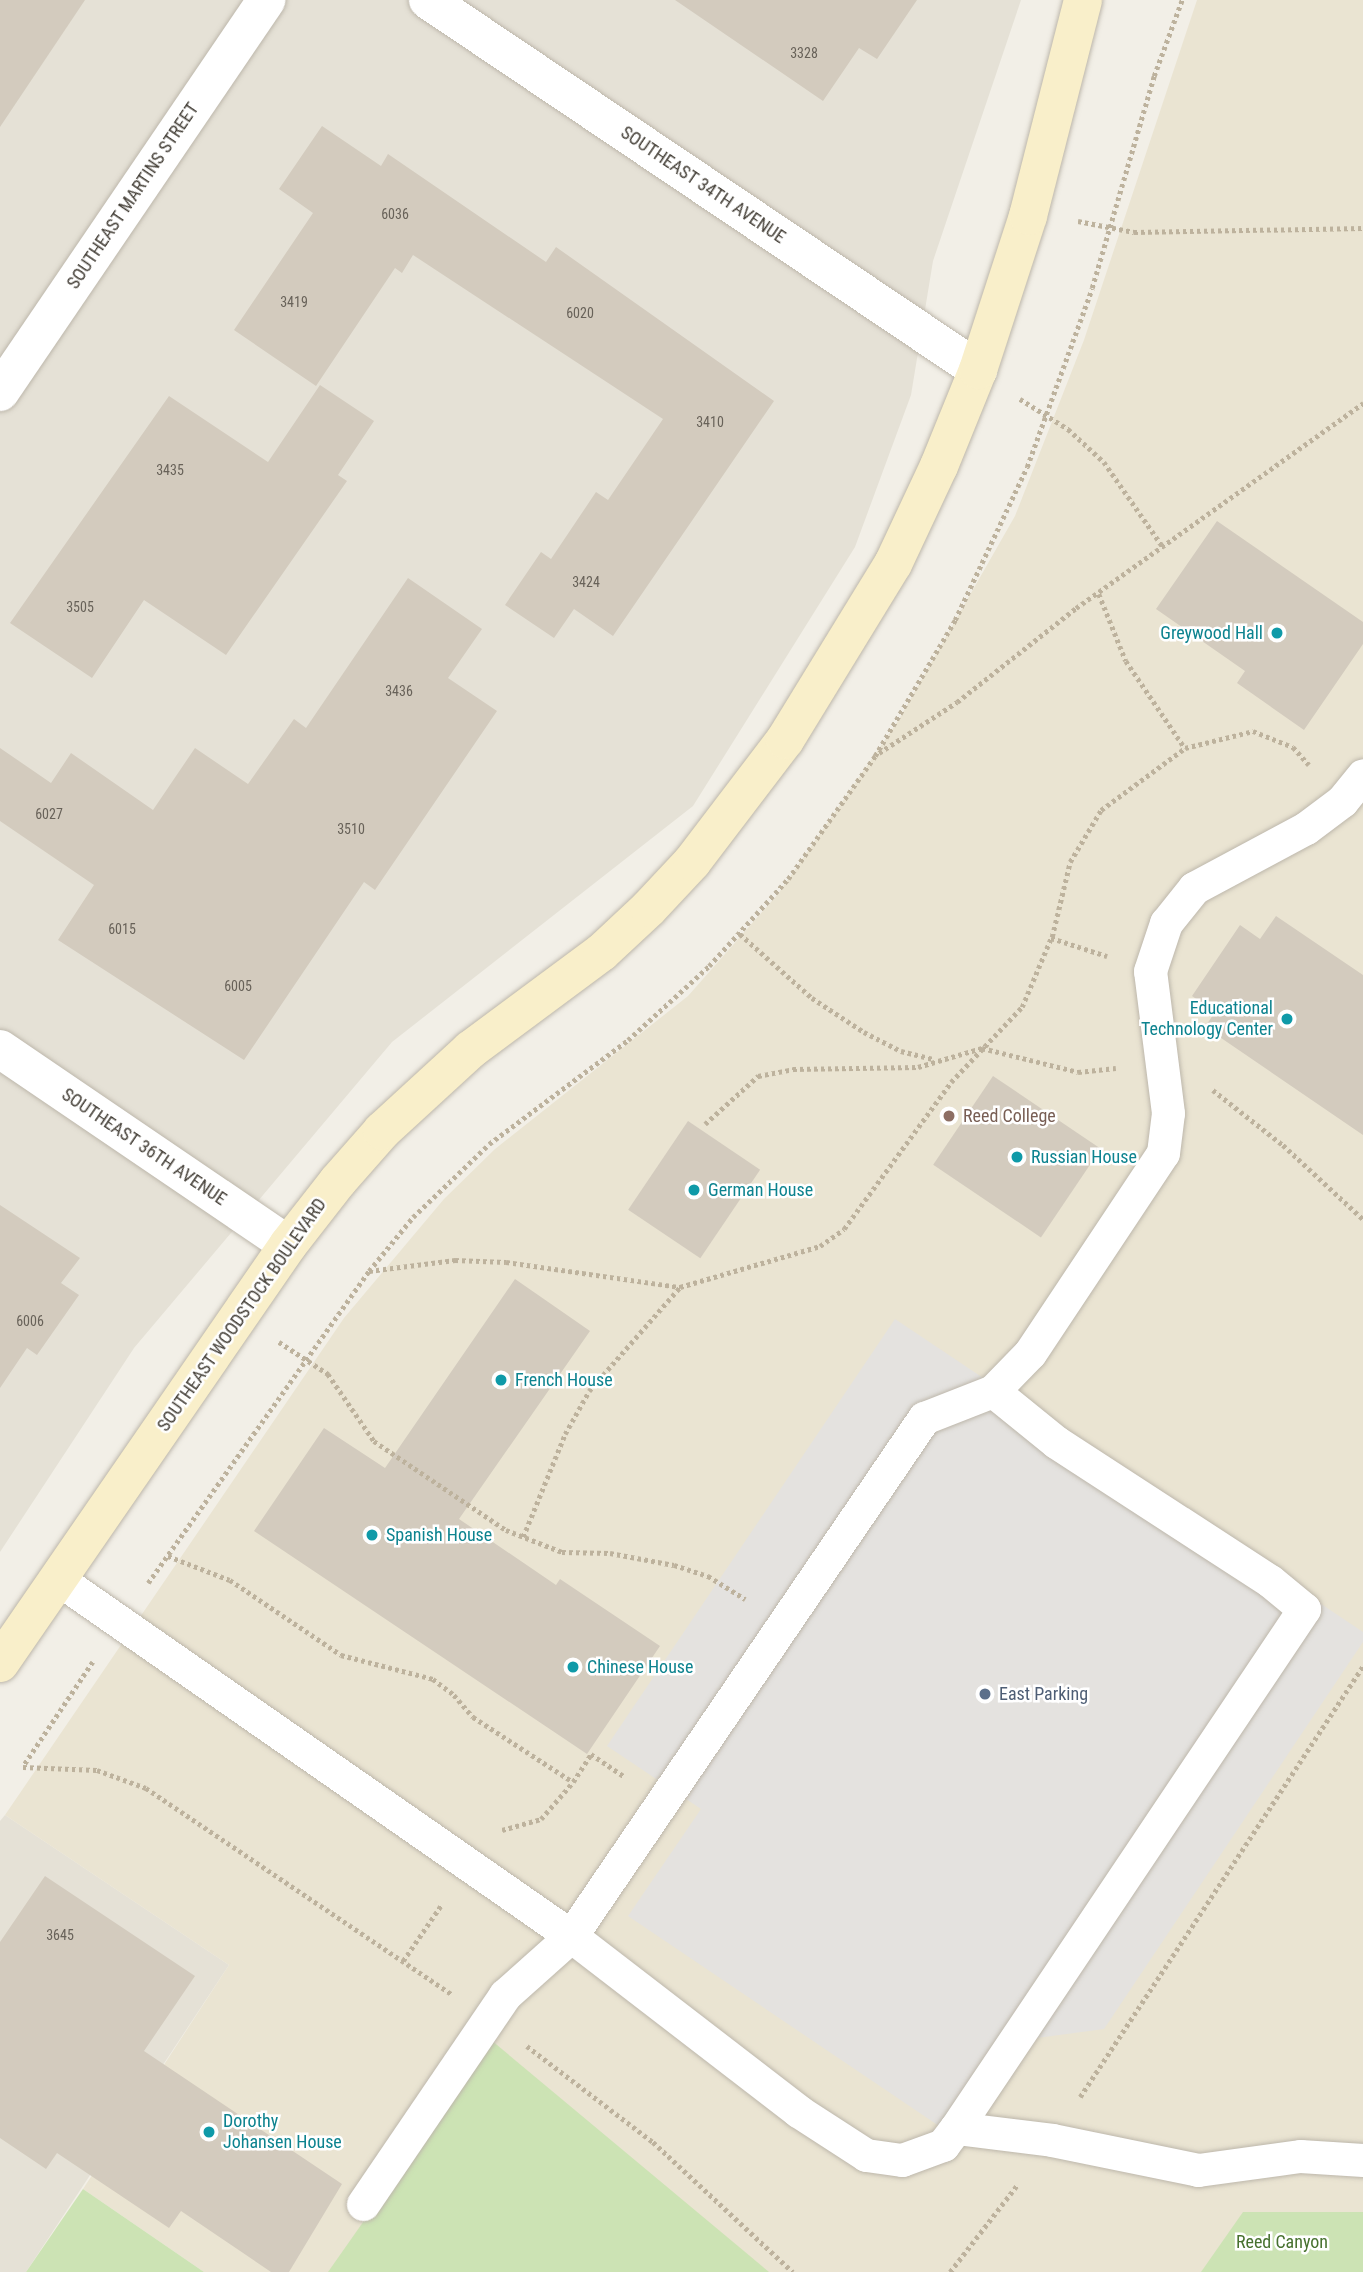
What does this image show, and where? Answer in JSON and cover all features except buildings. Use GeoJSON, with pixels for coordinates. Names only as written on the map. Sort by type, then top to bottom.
{"type":"FeatureCollection","features":[{"type":"Feature","properties":{"kind":"main road","name":"SOUTHEAST WOODSTOCK BOULEVARD"},"geometry":{"type":"LineString","coordinates":[[0,1663],[288,1245],[382,1131],[470,1050],[602,952],[692,862],[741,802],[793,729],[893,564],[978,370],[1032,203],[1083,0]]}},
{"type":"Feature","properties":{"kind":"street","name":"SOUTHEAST MARTINS STREET"},"geometry":{"type":"LineString","coordinates":[[0,392],[266,0]]}},
{"type":"Feature","properties":{"kind":"street","name":"SOUTHEAST 34TH AVENUE"},"geometry":{"type":"LineString","coordinates":[[428,0],[978,370]]}},
{"type":"Feature","properties":{"kind":"street","name":"SOUTHEAST 36TH AVENUE"},"geometry":{"type":"LineString","coordinates":[[0,1049],[288,1245]]}},
{"type":"Feature","properties":{"kind":"lane"},"geometry":{"type":"LineString","coordinates":[[363,2204],[505,1994],[571,1936],[924,1418],[993,1391],[1030,1353],[1163,1153],[1168,1113],[1150,971],[1166,923],[1194,888],[1306,828],[1342,801],[1363,775]]}},
{"type":"Feature","properties":{"kind":"lane"},"geometry":{"type":"LineString","coordinates":[[58,1579],[571,1936],[798,2111],[866,2155],[902,2160],[943,2144],[956,2128],[1304,1609],[1270,1581],[1056,1442],[993,1391]]}},
{"type":"Feature","properties":{"kind":"lane"},"geometry":{"type":"LineString","coordinates":[[956,2128],[1052,2140],[1198,2170],[1300,2156],[1363,2160]]}},
{"type":"Feature","properties":{"kind":"path"},"geometry":{"type":"LineString","coordinates":[[793,2272],[653,2142],[488,2020],[146,1788],[97,1770],[23,1767],[306,1359],[369,1271],[413,1217],[481,1152],[628,1040],[740,934],[789,879],[875,755],[956,620],[1008,510],[1066,361],[1182,0]]}},
{"type":"Feature","properties":{"kind":"path"},"geometry":{"type":"LineString","coordinates":[[1032,203],[1109,230],[1363,228]]}},
{"type":"Feature","properties":{"kind":"path"},"geometry":{"type":"LineString","coordinates":[[875,755],[957,702],[1099,594],[1363,403]]}},
{"type":"Feature","properties":{"kind":"path"},"geometry":{"type":"LineString","coordinates":[[1051,419],[1104,462],[1163,547]]}},
{"type":"Feature","properties":{"kind":"path"},"geometry":{"type":"LineString","coordinates":[[1099,594],[1126,661],[1185,748]]}},
{"type":"Feature","properties":{"kind":"path"},"geometry":{"type":"LineString","coordinates":[[369,1271],[455,1260],[506,1262],[680,1287],[820,1246],[845,1229],[935,1102],[1022,1007],[1051,937],[1070,862],[1101,810],[1185,748],[1253,731],[1293,747],[1342,801]]}},
{"type":"Feature","properties":{"kind":"path"},"geometry":{"type":"LineString","coordinates":[[740,934],[812,998],[864,1032],[901,1051],[939,1058]]}},
{"type":"Feature","properties":{"kind":"path"},"geometry":{"type":"LineString","coordinates":[[1051,937],[1150,971]]}},
{"type":"Feature","properties":{"kind":"path"},"geometry":{"type":"LineString","coordinates":[[705,1124],[758,1076],[793,1069],[918,1068],[939,1058],[982,1048],[1078,1072],[1175,1061],[1283,1145],[1363,1219]]}},
{"type":"Feature","properties":{"kind":"path"},"geometry":{"type":"LineString","coordinates":[[523,1537],[565,1434],[589,1391],[680,1287]]}},
{"type":"Feature","properties":{"kind":"path"},"geometry":{"type":"LineString","coordinates":[[240,1316],[328,1374],[345,1395],[374,1441],[506,1530],[562,1552],[610,1553],[708,1576],[784,1624]]}},
{"type":"Feature","properties":{"kind":"path"},"geometry":{"type":"LineString","coordinates":[[168,1556],[230,1580],[341,1655],[433,1679],[454,1695],[473,1717],[573,1782],[592,1754],[662,1803]]}},
{"type":"Feature","properties":{"kind":"path"},"geometry":{"type":"LineString","coordinates":[[950,2272],[1052,2140],[1363,1666]]}},
{"type":"Feature","properties":{"kind":"shaded area"},"geometry":{"type":"Polygon","coordinates":[[[0,0],[1021,0],[933,261],[911,395],[855,547],[693,806],[392,1042],[134,1348],[0,1552],[0,0]]]}},
{"type":"Feature","properties":{"kind":"shaded area","name":"Reed College"},"geometry":{"type":"Polygon","coordinates":[[[1197,0],[1363,0],[1363,2272],[204,2272],[83,2189],[229,1965],[5,1815],[344,1318],[444,1199],[495,1149],[688,996],[778,894],[898,721],[1015,516],[1084,340],[1197,0]]]}},
{"type":"Feature","properties":{"kind":"shaded area","name":"East Parking"},"geometry":{"type":"Polygon","coordinates":[[[895,1319],[1363,1632],[1363,1642],[1104,2029],[1022,2040],[942,2128],[628,1916],[701,1809],[607,1746],[895,1319]]]}},
{"type":"Feature","properties":{"kind":"shaded area"},"geometry":{"type":"Polygon","coordinates":[[[5,1815],[229,1965],[26,2272],[0,2272],[0,1821],[5,1815]]]}},
{"type":"Feature","properties":{"kind":"green space"},"geometry":{"type":"Polygon","coordinates":[[[491,2040],[769,2272],[328,2272],[491,2040]]]}},
{"type":"Feature","properties":{"kind":"green space"},"geometry":{"type":"Polygon","coordinates":[[[83,2189],[204,2272],[26,2272],[83,2189]]]}},
{"type":"Feature","properties":{"kind":"green space","name":"Reed Canyon"},"geometry":{"type":"Polygon","coordinates":[[[1243,2212],[1363,2212],[1363,2272],[1201,2272],[1243,2212]]]}},
{"type":"Feature","properties":{"kind":"place","name":"Greywood Hall"},"geometry":{"type":"Point","coordinates":[1277,633]}},
{"type":"Feature","properties":{"kind":"place","name":"Educational Technology Center"},"geometry":{"type":"Point","coordinates":[1287,1019]}},
{"type":"Feature","properties":{"kind":"place","name":"Reed College"},"geometry":{"type":"Point","coordinates":[949,1116]}},
{"type":"Feature","properties":{"kind":"place","name":"Russian House"},"geometry":{"type":"Point","coordinates":[1017,1157]}},
{"type":"Feature","properties":{"kind":"place","name":"German House"},"geometry":{"type":"Point","coordinates":[694,1190]}},
{"type":"Feature","properties":{"kind":"place","name":"French House"},"geometry":{"type":"Point","coordinates":[501,1380]}},
{"type":"Feature","properties":{"kind":"place","name":"Spanish House"},"geometry":{"type":"Point","coordinates":[372,1535]}},
{"type":"Feature","properties":{"kind":"place","name":"Chinese House"},"geometry":{"type":"Point","coordinates":[573,1667]}},
{"type":"Feature","properties":{"kind":"place","name":"East Parking"},"geometry":{"type":"Point","coordinates":[985,1694]}},
{"type":"Feature","properties":{"kind":"place","name":"Dorothy Johansen House"},"geometry":{"type":"Point","coordinates":[209,2132]}}]}
